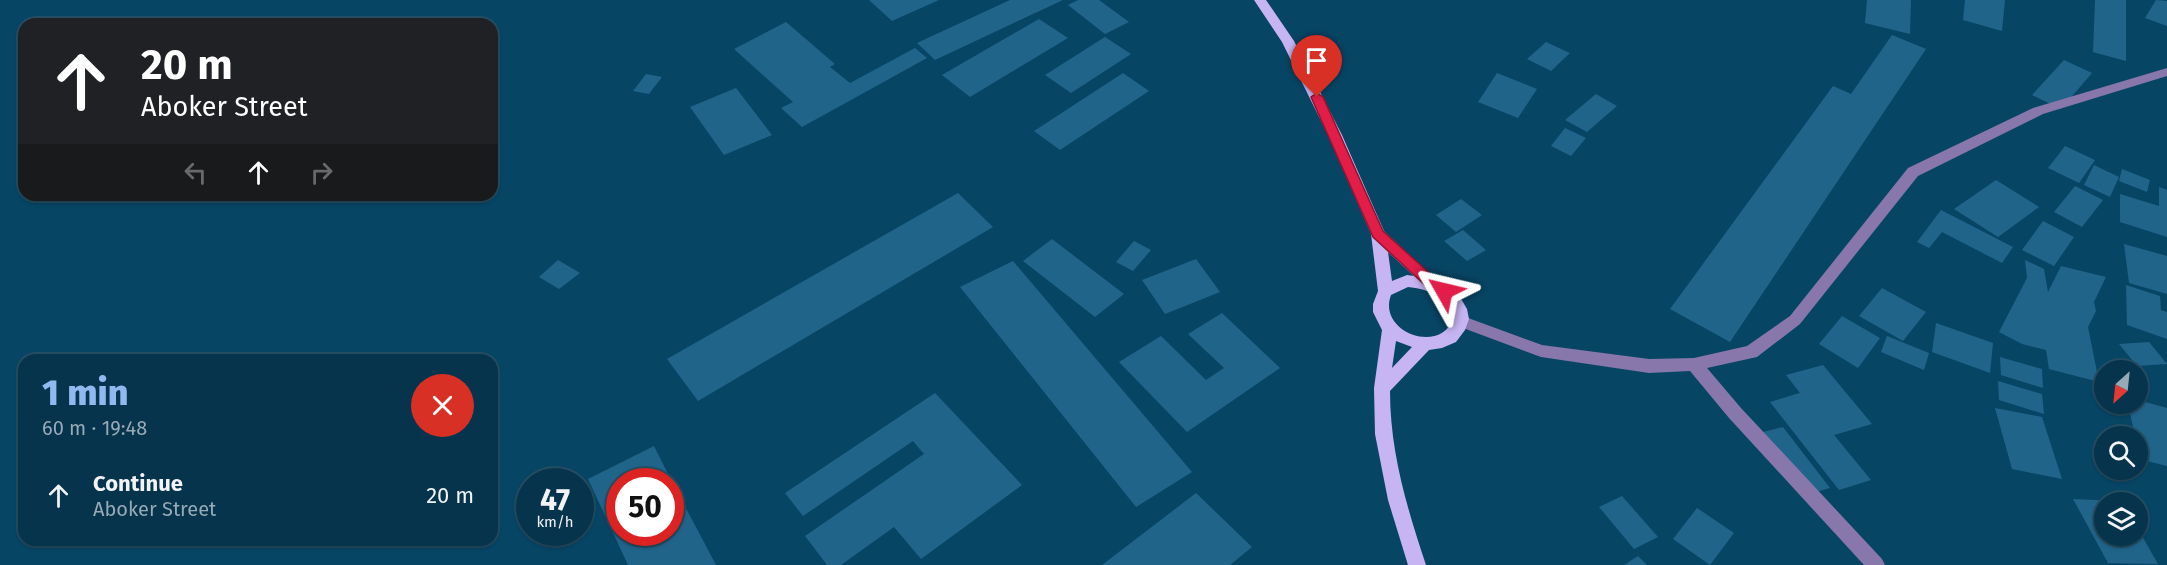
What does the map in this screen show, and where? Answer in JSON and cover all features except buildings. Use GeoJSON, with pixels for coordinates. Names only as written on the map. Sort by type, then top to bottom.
{"type":"FeatureCollection","features":[{"type":"Feature","properties":{"kind":"main road"},"geometry":{"type":"LineString","coordinates":[[1260,0],[1288,41],[1335,135],[1377,234],[1386,291],[1379,309],[1390,328],[1400,336],[1425,344],[1449,338],[1456,331],[1460,321],[1454,300],[1433,285],[1377,234]]}},
{"type":"Feature","properties":{"kind":"main road"},"geometry":{"type":"LineString","coordinates":[[1386,291],[1407,281],[1433,285]]}},
{"type":"Feature","properties":{"kind":"main road"},"geometry":{"type":"LineString","coordinates":[[1390,328],[1382,389],[1384,442],[1394,493],[1417,565]]}},
{"type":"Feature","properties":{"kind":"main road"},"geometry":{"type":"LineString","coordinates":[[1382,389],[1425,344]]}},
{"type":"Feature","properties":{"kind":"street"},"geometry":{"type":"LineString","coordinates":[[1460,321],[1541,351],[1648,366],[1694,364],[1751,352],[1795,320],[1913,172],[2038,111],[2167,72]]}},
{"type":"Feature","properties":{"kind":"street"},"geometry":{"type":"LineString","coordinates":[[1694,364],[1876,565]]}},
{"type":"Feature","properties":{"kind":"route"},"geometry":{"type":"LineString","coordinates":[[1317,97],[1377,234],[1433,285],[1444,291]]}}]}
